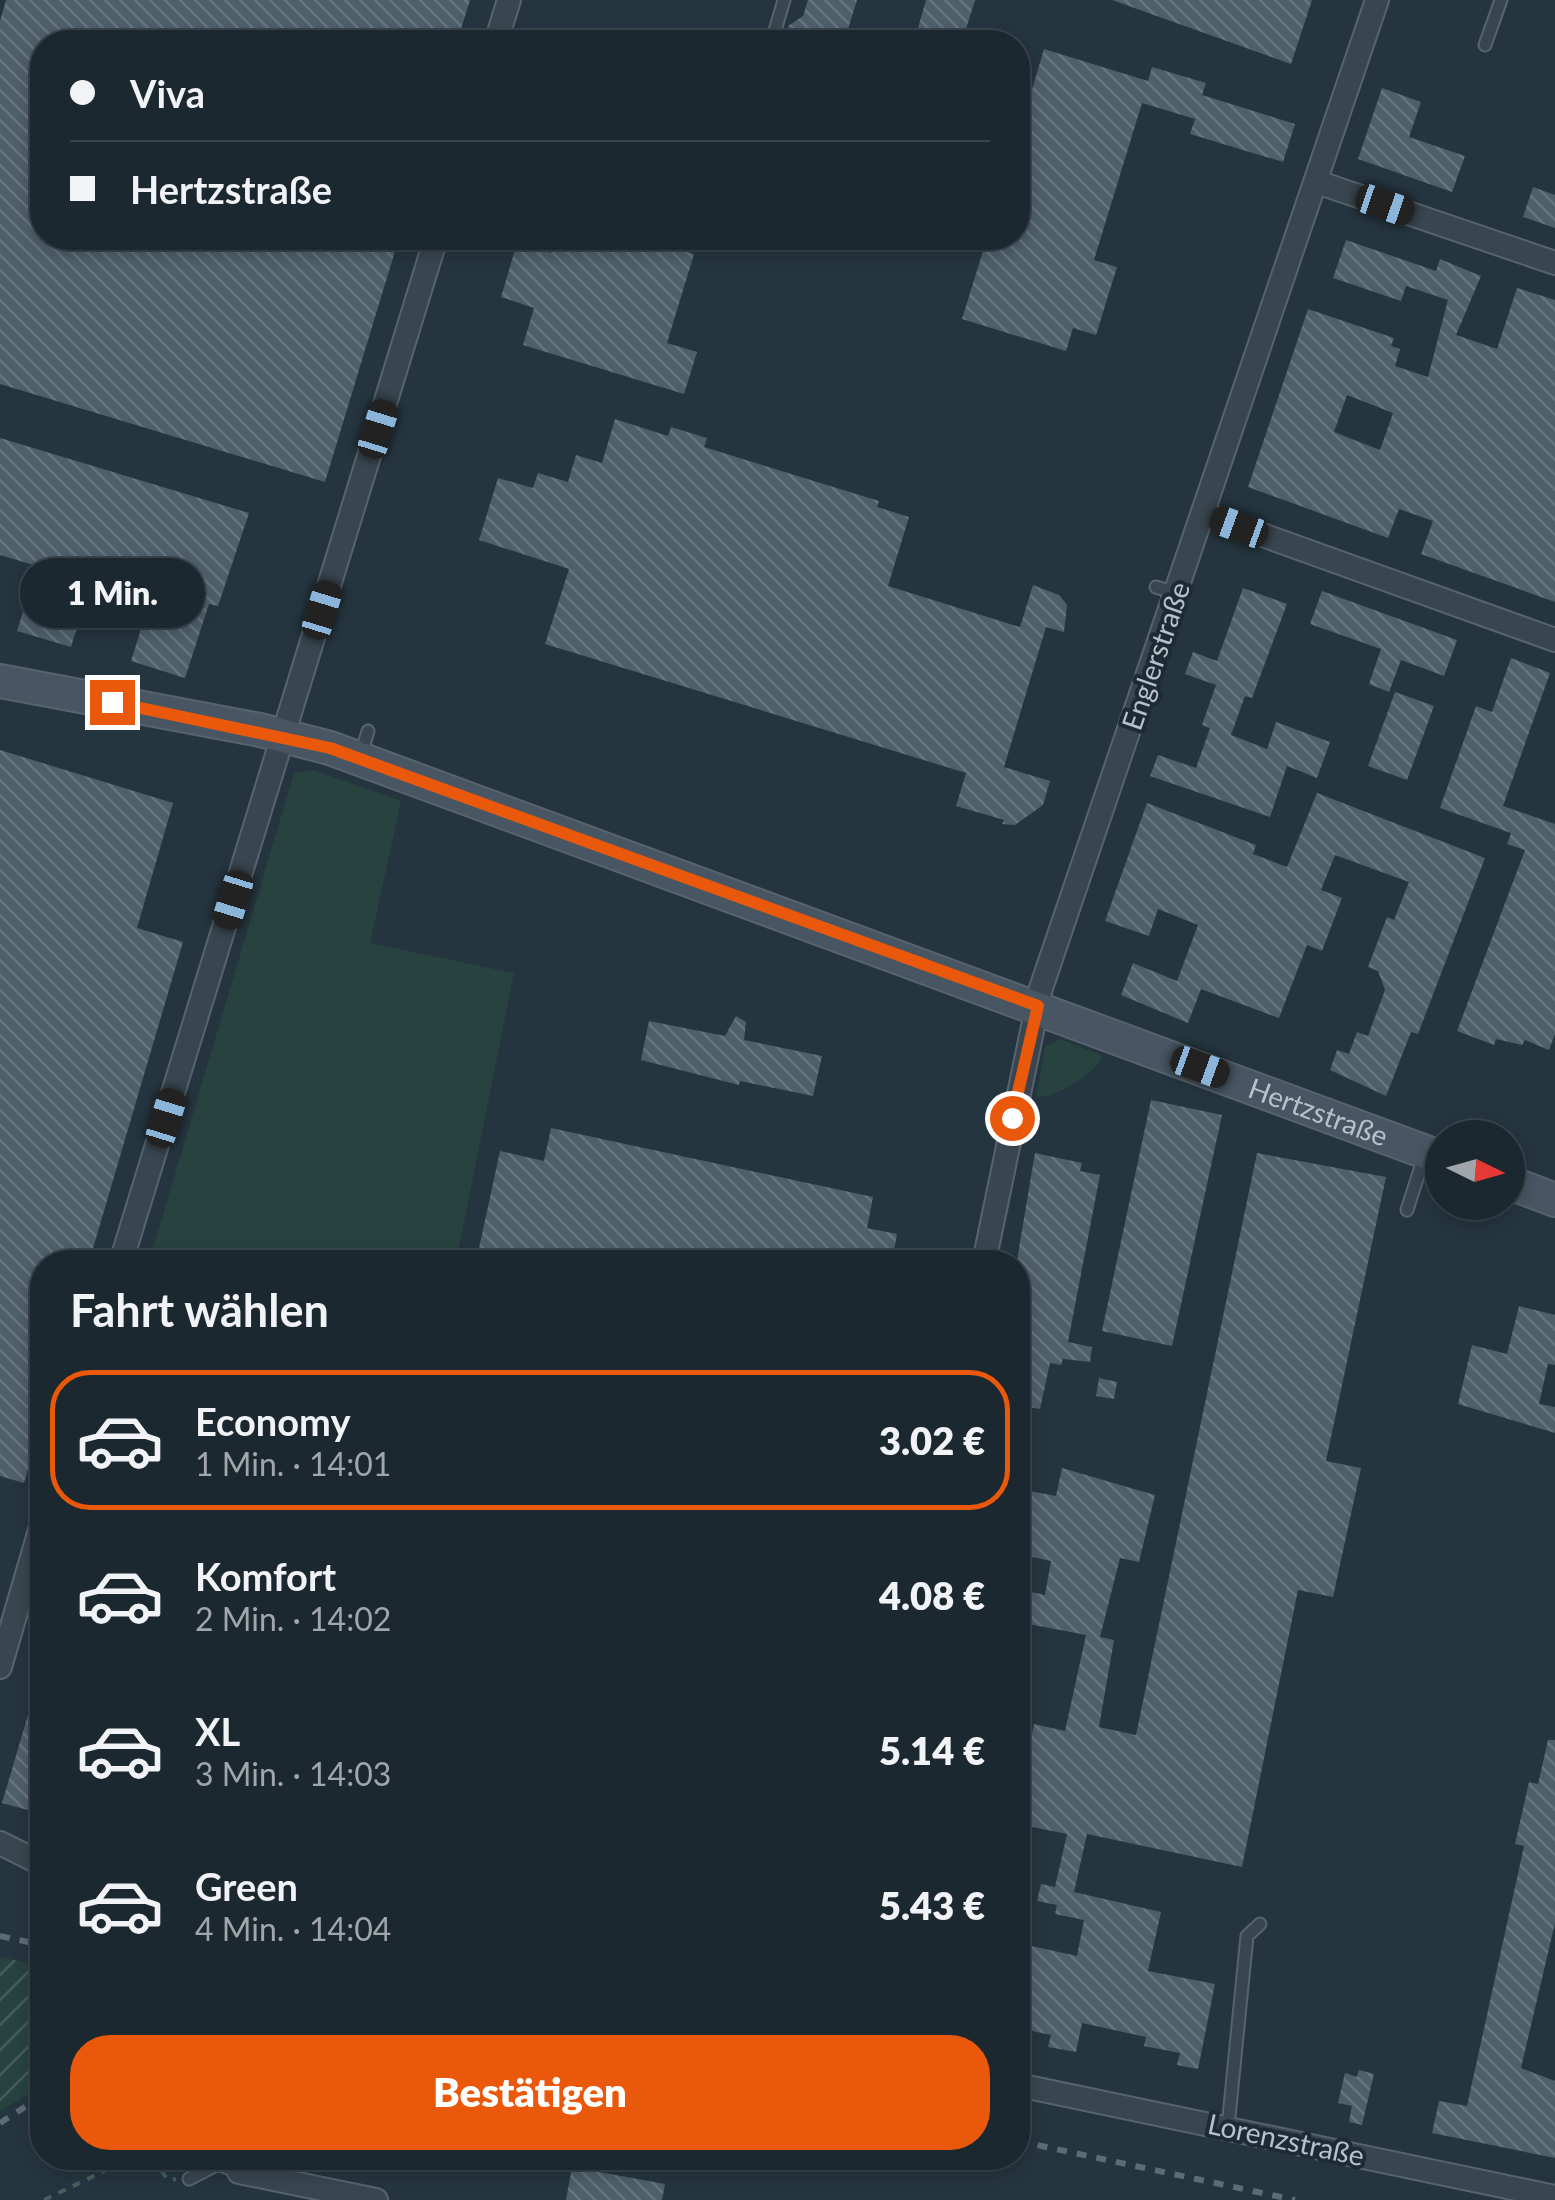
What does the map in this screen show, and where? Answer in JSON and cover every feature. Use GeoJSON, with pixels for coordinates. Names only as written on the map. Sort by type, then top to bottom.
{"type":"FeatureCollection","features":[{"type":"Feature","properties":{"kind":"street"},"geometry":{"type":"LineString","coordinates":[[500,30],[509,0]]}},
{"type":"Feature","properties":{"kind":"street","name":"Englerstraße"},"geometry":{"type":"LineString","coordinates":[[987,1250],[1038,1006],[1167,591],[1204,514],[1377,0]]}},
{"type":"Feature","properties":{"kind":"street"},"geometry":{"type":"LineString","coordinates":[[1317,182],[1555,263]]}},
{"type":"Feature","properties":{"kind":"street"},"geometry":{"type":"LineString","coordinates":[[125,1250],[432,250]]}},
{"type":"Feature","properties":{"kind":"street"},"geometry":{"type":"LineString","coordinates":[[1204,514],[1555,640]]}},
{"type":"Feature","properties":{"kind":"street","name":"Hertzstraße"},"geometry":{"type":"LineString","coordinates":[[0,681],[284,736],[364,745],[1425,1151]]}},
{"type":"Feature","properties":{"kind":"street"},"geometry":{"type":"LineString","coordinates":[[1525,1189],[1555,1200]]}},
{"type":"Feature","properties":{"kind":"street"},"geometry":{"type":"LineString","coordinates":[[0,1667],[30,1563]]}},
{"type":"Feature","properties":{"kind":"street"},"geometry":{"type":"LineString","coordinates":[[0,1844],[30,1858]]}},
{"type":"Feature","properties":{"kind":"street","name":"Lorenzstraße"},"geometry":{"type":"LineString","coordinates":[[1030,2087],[1555,2196]]}},
{"type":"Feature","properties":{"kind":"street"},"geometry":{"type":"LineString","coordinates":[[238,2170],[376,2200]]}},
{"type":"Feature","properties":{"kind":"lane"},"geometry":{"type":"LineString","coordinates":[[775,30],[784,0]]}},
{"type":"Feature","properties":{"kind":"lane"},"geometry":{"type":"LineString","coordinates":[[1486,44],[1502,0]]}},
{"type":"Feature","properties":{"kind":"lane"},"geometry":{"type":"LineString","coordinates":[[1407,1210],[1425,1175]]}},
{"type":"Feature","properties":{"kind":"lane"},"geometry":{"type":"LineString","coordinates":[[1228,2128],[1247,1936],[1260,1924]]}},
{"type":"Feature","properties":{"kind":"lane"},"geometry":{"type":"LineString","coordinates":[[189,2179],[222,2170]]}},
{"type":"Feature","properties":{"kind":"path"},"geometry":{"type":"LineString","coordinates":[[44,2200],[106,2170]]}},
{"type":"Feature","properties":{"kind":"path"},"geometry":{"type":"LineString","coordinates":[[161,2170],[168,2180],[189,2179]]}},
{"type":"Feature","properties":{"kind":"green space"},"geometry":{"type":"Polygon","coordinates":[[[313,770],[401,801],[370,943],[514,973],[458,1250],[153,1250],[294,773],[313,770]]]}},
{"type":"Feature","properties":{"kind":"green space"},"geometry":{"type":"Polygon","coordinates":[[[1060,1039],[1103,1056],[1074,1084],[1036,1097],[1045,1047],[1060,1039]]]}},
{"type":"Feature","properties":{"kind":"green space"},"geometry":{"type":"Polygon","coordinates":[[[0,1957],[30,1963],[30,2093],[0,2111],[0,1957]]]}},
{"type":"Feature","properties":{"kind":"building"},"geometry":{"type":"Polygon","coordinates":[[[6,0],[470,0],[461,30],[30,30],[30,250],[395,250],[325,482],[0,384],[0,21],[6,0]]]}},
{"type":"Feature","properties":{"kind":"building"},"geometry":{"type":"Polygon","coordinates":[[[808,0],[857,0],[848,30],[788,30],[803,16],[808,0]]]}},
{"type":"Feature","properties":{"kind":"building"},"geometry":{"type":"Polygon","coordinates":[[[926,0],[975,0],[966,30],[917,30],[926,0]]]}},
{"type":"Feature","properties":{"kind":"building"},"geometry":{"type":"Polygon","coordinates":[[[1112,0],[1312,0],[1291,64],[1112,0]]]}},
{"type":"Feature","properties":{"kind":"building"},"geometry":{"type":"Polygon","coordinates":[[[1044,49],[1148,81],[1152,67],[1206,83],[1202,95],[1295,124],[1283,162],[1190,134],[1195,119],[1142,103],[1094,260],[1117,267],[1096,335],[1073,328],[1066,351],[962,319],[983,250],[1030,250],[1030,96],[1044,49]]]}},
{"type":"Feature","properties":{"kind":"building"},"geometry":{"type":"Polygon","coordinates":[[[1382,88],[1421,102],[1409,137],[1465,156],[1452,192],[1358,159],[1382,88]]]}},
{"type":"Feature","properties":{"kind":"building"},"geometry":{"type":"Polygon","coordinates":[[[1533,187],[1555,195],[1555,228],[1523,217],[1533,187]]]}},
{"type":"Feature","properties":{"kind":"building"},"geometry":{"type":"Polygon","coordinates":[[[1346,240],[1436,271],[1440,259],[1481,276],[1456,335],[1497,349],[1517,288],[1555,300],[1555,602],[1421,554],[1433,521],[1399,509],[1388,538],[1248,487],[1308,309],[1394,338],[1391,346],[1400,349],[1395,366],[1428,377],[1448,300],[1406,286],[1401,301],[1333,278],[1346,240]],[[1347,395],[1334,432],[1380,450],[1393,413],[1347,395]]]}},
{"type":"Feature","properties":{"kind":"building"},"geometry":{"type":"Polygon","coordinates":[[[515,250],[681,250],[694,254],[667,343],[697,352],[684,394],[523,345],[534,308],[501,297],[515,250]]]}},
{"type":"Feature","properties":{"kind":"building"},"geometry":{"type":"Polygon","coordinates":[[[615,419],[668,436],[671,427],[707,438],[704,447],[879,501],[877,507],[909,517],[888,586],[1020,627],[1033,585],[1059,595],[1067,605],[1064,632],[1046,627],[1004,767],[1050,781],[1043,805],[1015,825],[1002,824],[1004,820],[956,806],[966,773],[545,644],[569,569],[479,540],[498,478],[533,488],[538,473],[568,482],[576,455],[602,463],[615,419]]]}},
{"type":"Feature","properties":{"kind":"building"},"geometry":{"type":"Polygon","coordinates":[[[0,438],[249,513],[218,606],[209,604],[185,678],[131,661],[154,587],[95,569],[71,647],[17,631],[37,566],[0,555],[0,438]]]}},
{"type":"Feature","properties":{"kind":"building"},"geometry":{"type":"Polygon","coordinates":[[[1243,588],[1287,604],[1252,698],[1245,696],[1231,735],[1267,749],[1276,722],[1330,742],[1317,778],[1287,766],[1270,817],[1150,776],[1158,755],[1196,768],[1210,728],[1202,725],[1216,685],[1185,674],[1193,652],[1217,661],[1243,588]]]}},
{"type":"Feature","properties":{"kind":"building"},"geometry":{"type":"Polygon","coordinates":[[[1322,591],[1457,640],[1444,676],[1401,660],[1389,692],[1369,684],[1381,649],[1310,624],[1322,591]]]}},
{"type":"Feature","properties":{"kind":"building"},"geometry":{"type":"Polygon","coordinates":[[[1511,658],[1550,673],[1503,806],[1555,824],[1555,1034],[1549,1050],[1525,1040],[1522,1045],[1496,1039],[1494,1045],[1457,1031],[1525,850],[1507,844],[1511,833],[1440,808],[1476,706],[1492,712],[1511,658]]]}},
{"type":"Feature","properties":{"kind":"building"},"geometry":{"type":"Polygon","coordinates":[[[1395,692],[1434,706],[1407,780],[1368,766],[1395,692]]]}},
{"type":"Feature","properties":{"kind":"building"},"geometry":{"type":"Polygon","coordinates":[[[0,750],[173,803],[137,928],[183,942],[93,1250],[30,1250],[30,1462],[24,1483],[0,1476],[0,750]]]}},
{"type":"Feature","properties":{"kind":"building"},"geometry":{"type":"Polygon","coordinates":[[[1317,793],[1485,858],[1418,1034],[1411,1032],[1386,1096],[1330,1070],[1337,1050],[1349,1054],[1357,1032],[1368,1036],[1385,990],[1378,971],[1368,967],[1387,917],[1394,920],[1409,882],[1335,855],[1321,890],[1342,898],[1322,951],[1307,945],[1279,1018],[1201,989],[1188,1023],[1121,995],[1133,963],[1177,981],[1198,925],[1158,909],[1149,936],[1105,921],[1147,803],[1256,845],[1253,854],[1287,867],[1317,793]]]}},
{"type":"Feature","properties":{"kind":"building"},"geometry":{"type":"Polygon","coordinates":[[[736,1016],[746,1022],[744,1040],[822,1056],[813,1096],[740,1081],[739,1085],[641,1060],[649,1021],[725,1036],[736,1016]]]}},
{"type":"Feature","properties":{"kind":"building"},"geometry":{"type":"Polygon","coordinates":[[[1151,1100],[1222,1115],[1172,1346],[1102,1331],[1151,1100]]]}},
{"type":"Feature","properties":{"kind":"building"},"geometry":{"type":"Polygon","coordinates":[[[551,1128],[873,1197],[867,1228],[897,1234],[894,1250],[479,1250],[500,1151],[544,1161],[551,1128]]]}},
{"type":"Feature","properties":{"kind":"building"},"geometry":{"type":"Polygon","coordinates":[[[1035,1153],[1082,1163],[1080,1171],[1100,1175],[1068,1342],[1092,1347],[1090,1362],[1063,1359],[1061,1365],[1050,1363],[1040,1409],[1030,1407],[1030,1250],[1019,1250],[1035,1153]]]}},
{"type":"Feature","properties":{"kind":"building"},"geometry":{"type":"Polygon","coordinates":[[[1257,1153],[1386,1177],[1326,1461],[1361,1468],[1333,1597],[1298,1590],[1242,1867],[1087,1834],[1074,1892],[1161,1912],[1148,1971],[1215,1984],[1198,2069],[1177,2065],[1180,2053],[1144,2046],[1146,2037],[1082,2023],[1076,2052],[1048,2047],[1051,2035],[1030,2031],[1030,1946],[1077,1956],[1084,1920],[1055,1914],[1057,1905],[1037,1901],[1041,1884],[1055,1887],[1067,1834],[1030,1826],[1030,1743],[1034,1724],[1065,1731],[1086,1635],[1030,1624],[1030,1592],[1045,1595],[1051,1561],[1030,1557],[1030,1491],[1056,1496],[1062,1468],[1155,1495],[1139,1562],[1120,1558],[1100,1637],[1114,1640],[1099,1727],[1136,1735],[1257,1153]]]}},
{"type":"Feature","properties":{"kind":"building"},"geometry":{"type":"Polygon","coordinates":[[[1519,1306],[1555,1315],[1555,1365],[1548,1364],[1539,1404],[1555,1407],[1555,1433],[1458,1404],[1472,1345],[1507,1354],[1519,1306]]]}},
{"type":"Feature","properties":{"kind":"building"},"geometry":{"type":"Polygon","coordinates":[[[1099,1378],[1117,1382],[1114,1399],[1096,1396],[1099,1378]]]}},
{"type":"Feature","properties":{"kind":"building"},"geometry":{"type":"Polygon","coordinates":[[[30,1708],[30,1811],[2,1803],[30,1708]]]}},
{"type":"Feature","properties":{"kind":"building"},"geometry":{"type":"Polygon","coordinates":[[[1548,1740],[1555,1740],[1555,1923],[1521,2068],[1555,2081],[1555,2158],[1432,2133],[1439,2101],[1467,2106],[1524,1846],[1515,1844],[1529,1782],[1538,1784],[1548,1740]]]}},
{"type":"Feature","properties":{"kind":"building"},"geometry":{"type":"Polygon","coordinates":[[[1359,2070],[1374,2074],[1362,2125],[1349,2122],[1352,2106],[1338,2103],[1345,2073],[1357,2077],[1359,2070]]]}},
{"type":"Feature","properties":{"kind":"building"},"geometry":{"type":"Polygon","coordinates":[[[571,2170],[665,2184],[662,2200],[566,2200],[571,2170]]]}},
{"type":"Feature","properties":{"kind":"railway"},"geometry":{"type":"LineString","coordinates":[[0,1936],[30,1942]]}},
{"type":"Feature","properties":{"kind":"railway"},"geometry":{"type":"LineString","coordinates":[[0,2123],[30,2104]]}},
{"type":"Feature","properties":{"kind":"railway"},"geometry":{"type":"LineString","coordinates":[[1030,2144],[1295,2200]]}},
{"type":"Feature","properties":{"kind":"route"},"geometry":{"type":"LineString","coordinates":[[112,702],[260,730],[330,748],[1038,1006],[1012,1118]]}}]}
